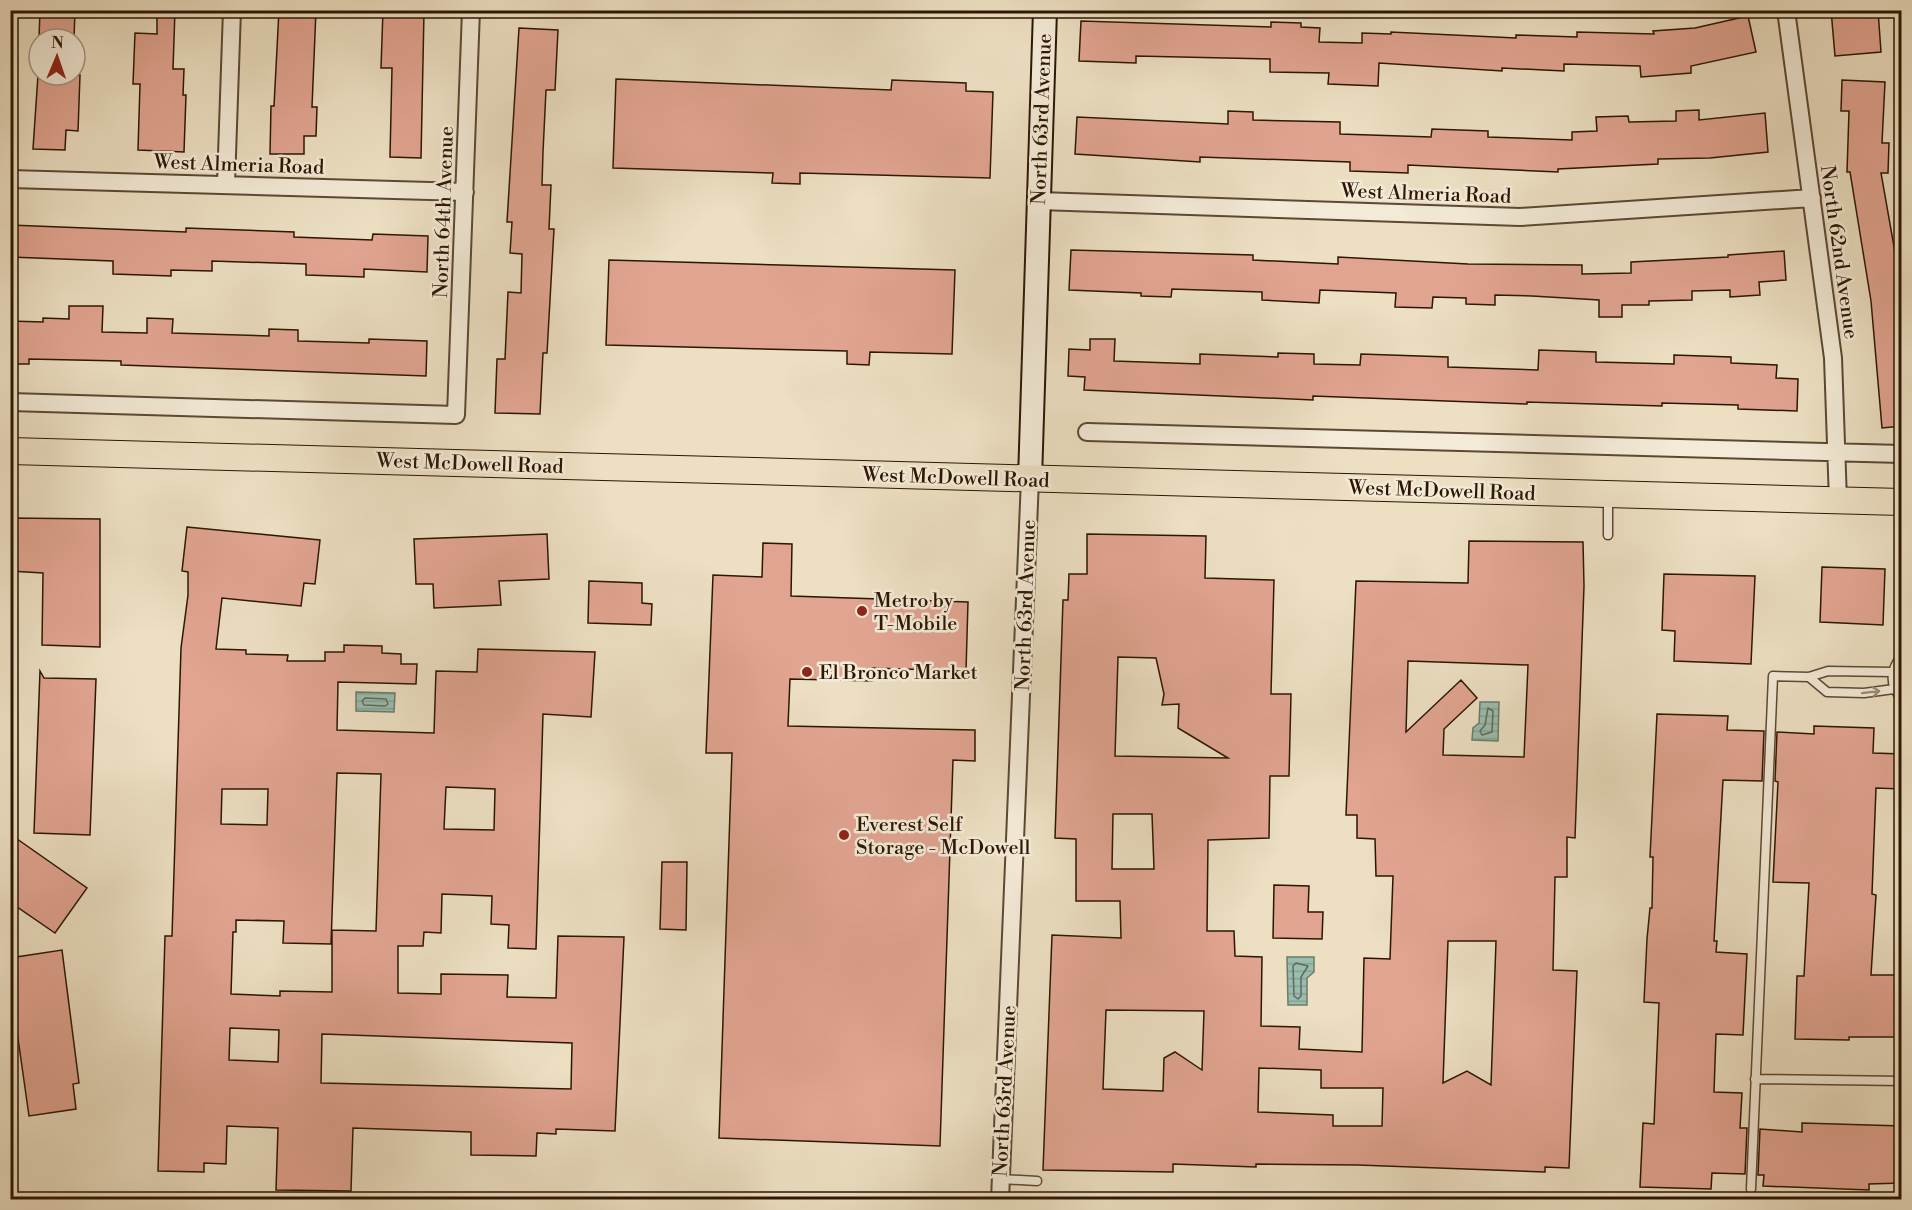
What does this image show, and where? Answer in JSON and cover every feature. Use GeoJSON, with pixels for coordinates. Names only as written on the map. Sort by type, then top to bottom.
{"type":"FeatureCollection","features":[{"type":"Feature","properties":{"kind":"main road","name":"West McDowell Road"},"geometry":{"type":"LineString","coordinates":[[10,451],[1902,502]]}},
{"type":"Feature","properties":{"kind":"street"},"geometry":{"type":"LineString","coordinates":[[226,184],[232,10]]}},
{"type":"Feature","properties":{"kind":"street","name":"North 64th Avenue"},"geometry":{"type":"LineString","coordinates":[[10,402],[456,415],[471,10]]}},
{"type":"Feature","properties":{"kind":"street","name":"North 63rd Avenue"},"geometry":{"type":"LineString","coordinates":[[999,1200],[1030,479],[1045,10]]}},
{"type":"Feature","properties":{"kind":"street","name":"North 62nd Avenue"},"geometry":{"type":"LineString","coordinates":[[1786,10],[1833,358],[1838,501]]}},
{"type":"Feature","properties":{"kind":"street","name":"West Almeria Road"},"geometry":{"type":"LineString","coordinates":[[10,179],[465,192]]}},
{"type":"Feature","properties":{"kind":"street","name":"West Almeria Road"},"geometry":{"type":"LineString","coordinates":[[1039,201],[1520,217],[1812,198]]}},
{"type":"Feature","properties":{"kind":"street"},"geometry":{"type":"LineString","coordinates":[[1087,432],[1902,454]]}},
{"type":"Feature","properties":{"kind":"lane"},"geometry":{"type":"LineString","coordinates":[[1608,495],[1608,535]]}},
{"type":"Feature","properties":{"kind":"lane"},"geometry":{"type":"LineString","coordinates":[[1902,656],[1892,672],[1894,689],[1902,699]]}},
{"type":"Feature","properties":{"kind":"lane"},"geometry":{"type":"LineString","coordinates":[[1751,1189],[1773,676],[1809,677],[1828,671],[1892,672]]}},
{"type":"Feature","properties":{"kind":"lane"},"geometry":{"type":"LineString","coordinates":[[1809,677],[1827,692],[1864,693],[1894,689]]}},
{"type":"Feature","properties":{"kind":"lane"},"geometry":{"type":"LineString","coordinates":[[1755,1079],[1902,1081]]}},
{"type":"Feature","properties":{"kind":"lane"},"geometry":{"type":"LineString","coordinates":[[1000,1179],[1037,1181]]}},
{"type":"Feature","properties":{"kind":"water"},"geometry":{"type":"Polygon","coordinates":[[[356,692],[395,693],[394,712],[356,711],[356,692]]]}},
{"type":"Feature","properties":{"kind":"water"},"geometry":{"type":"Polygon","coordinates":[[[1480,702],[1499,702],[1498,741],[1472,740],[1473,728],[1479,723],[1480,702]]]}},
{"type":"Feature","properties":{"kind":"water"},"geometry":{"type":"Polygon","coordinates":[[[1287,957],[1314,957],[1314,972],[1307,978],[1307,1005],[1288,1005],[1287,957]]]}},
{"type":"Feature","properties":{"kind":"building"},"geometry":{"type":"Polygon","coordinates":[[[40,10],[75,10],[74,27],[39,27],[40,10]]]}},
{"type":"Feature","properties":{"kind":"building"},"geometry":{"type":"Polygon","coordinates":[[[157,10],[175,10],[173,69],[184,69],[183,95],[186,95],[184,152],[138,150],[140,84],[133,84],[135,33],[157,34],[157,10]]]}},
{"type":"Feature","properties":{"kind":"building"},"geometry":{"type":"Polygon","coordinates":[[[279,10],[316,10],[312,107],[317,107],[316,136],[304,136],[304,154],[270,154],[271,106],[274,106],[279,10]]]}},
{"type":"Feature","properties":{"kind":"building"},"geometry":{"type":"Polygon","coordinates":[[[383,10],[424,12],[421,158],[390,157],[392,68],[381,68],[383,10]]]}},
{"type":"Feature","properties":{"kind":"building"},"geometry":{"type":"Polygon","coordinates":[[[1831,10],[1878,10],[1881,52],[1835,56],[1831,10]]]}},
{"type":"Feature","properties":{"kind":"building"},"geometry":{"type":"Polygon","coordinates":[[[1748,16],[1756,52],[1691,66],[1691,73],[1641,77],[1640,66],[1564,64],[1564,71],[1502,68],[1502,71],[1379,63],[1378,86],[1328,84],[1329,73],[1270,72],[1270,59],[1136,56],[1136,63],[1079,61],[1081,21],[1271,27],[1271,22],[1301,23],[1301,27],[1320,28],[1319,42],[1362,43],[1362,33],[1391,34],[1391,32],[1516,38],[1516,35],[1577,37],[1577,32],[1654,34],[1653,31],[1695,28],[1748,16]]]}},
{"type":"Feature","properties":{"kind":"building"},"geometry":{"type":"Polygon","coordinates":[[[519,28],[558,30],[555,90],[546,90],[543,152],[542,185],[551,185],[549,229],[554,229],[547,353],[543,353],[540,414],[495,413],[497,359],[505,359],[508,292],[521,293],[522,254],[510,253],[512,222],[507,222],[519,28]]]}},
{"type":"Feature","properties":{"kind":"building"},"geometry":{"type":"Polygon","coordinates":[[[616,79],[891,90],[892,80],[966,83],[966,91],[993,92],[990,178],[800,173],[800,184],[772,183],[773,173],[613,168],[616,79]]]}},
{"type":"Feature","properties":{"kind":"building"},"geometry":{"type":"Polygon","coordinates":[[[1842,80],[1885,82],[1882,143],[1889,143],[1888,173],[1881,173],[1902,292],[1902,426],[1882,428],[1871,301],[1850,172],[1847,172],[1849,111],[1841,111],[1842,80]]]}},
{"type":"Feature","properties":{"kind":"building"},"geometry":{"type":"Polygon","coordinates":[[[37,87],[80,87],[78,131],[66,130],[65,150],[33,149],[37,87]]]}},
{"type":"Feature","properties":{"kind":"building"},"geometry":{"type":"Polygon","coordinates":[[[1699,110],[1699,120],[1765,113],[1768,152],[1710,158],[1658,159],[1658,164],[1558,169],[1558,172],[1408,165],[1408,173],[1350,171],[1350,162],[1200,157],[1200,162],[1075,154],[1077,117],[1228,124],[1228,111],[1253,112],[1253,120],[1340,122],[1340,134],[1431,137],[1432,129],[1488,131],[1488,137],[1572,140],[1572,132],[1597,131],[1596,117],[1628,116],[1629,122],[1676,121],[1676,111],[1699,110]]]}},
{"type":"Feature","properties":{"kind":"building"},"geometry":{"type":"Polygon","coordinates":[[[10,225],[186,232],[186,228],[294,232],[294,237],[372,240],[373,234],[428,236],[427,272],[364,269],[364,277],[306,275],[306,264],[212,261],[212,271],[171,270],[171,276],[113,274],[113,261],[10,257],[10,225]]]}},
{"type":"Feature","properties":{"kind":"building"},"geometry":{"type":"Polygon","coordinates":[[[1071,250],[1253,255],[1253,260],[1338,264],[1338,257],[1468,264],[1582,265],[1582,274],[1631,273],[1631,262],[1728,257],[1728,255],[1784,251],[1786,280],[1759,282],[1760,295],[1730,297],[1730,290],[1692,291],[1692,300],[1649,301],[1649,305],[1622,305],[1622,317],[1599,317],[1599,300],[1532,296],[1495,295],[1495,305],[1466,304],[1466,298],[1433,297],[1432,308],[1395,307],[1396,293],[1320,290],[1319,303],[1262,300],[1262,292],[1172,289],[1171,297],[1141,296],[1141,293],[1069,290],[1071,250]]]}},
{"type":"Feature","properties":{"kind":"building"},"geometry":{"type":"Polygon","coordinates":[[[609,260],[955,270],[952,354],[870,352],[869,365],[847,364],[847,351],[606,345],[609,260]]]}},
{"type":"Feature","properties":{"kind":"building"},"geometry":{"type":"Polygon","coordinates":[[[69,306],[103,306],[102,332],[147,333],[147,318],[173,319],[172,333],[269,336],[269,329],[298,330],[298,341],[369,343],[369,339],[427,341],[426,376],[121,365],[121,361],[29,359],[29,364],[10,364],[10,321],[43,322],[43,318],[69,319],[69,306]]]}},
{"type":"Feature","properties":{"kind":"building"},"geometry":{"type":"Polygon","coordinates":[[[1090,339],[1115,339],[1114,361],[1200,364],[1200,354],[1278,357],[1278,353],[1314,354],[1314,364],[1360,365],[1361,354],[1448,357],[1448,367],[1538,370],[1539,350],[1596,352],[1596,362],[1674,364],[1674,355],[1731,357],[1731,363],[1777,365],[1776,378],[1798,379],[1797,411],[1738,409],[1738,405],[1662,403],[1662,406],[1527,402],[1527,404],[1313,396],[1313,400],[1084,390],[1085,377],[1068,376],[1069,349],[1090,350],[1090,339]]]}},
{"type":"Feature","properties":{"kind":"building"},"geometry":{"type":"Polygon","coordinates":[[[10,518],[100,519],[100,647],[42,645],[43,573],[10,571],[10,518]]]}},
{"type":"Feature","properties":{"kind":"building"},"geometry":{"type":"Polygon","coordinates":[[[187,527],[320,540],[315,584],[304,583],[301,606],[222,598],[216,649],[246,650],[246,654],[288,655],[287,661],[325,661],[325,652],[344,652],[344,645],[382,646],[382,653],[401,654],[401,664],[417,664],[416,684],[338,682],[337,730],[434,733],[436,671],[477,672],[478,649],[595,652],[591,717],[543,714],[536,949],[508,948],[509,925],[491,924],[492,896],[442,894],[441,933],[424,932],[423,946],[398,946],[398,993],[441,994],[441,974],[508,975],[507,997],[556,998],[558,936],[624,937],[615,1131],[556,1129],[556,1134],[537,1133],[536,1156],[471,1155],[471,1132],[353,1128],[351,1191],[276,1190],[278,1128],[227,1126],[226,1164],[204,1163],[204,1172],[158,1171],[165,936],[172,936],[181,648],[188,595],[188,572],[182,571],[187,527]],[[337,773],[331,944],[283,943],[284,921],[236,920],[236,932],[233,932],[231,994],[280,996],[280,991],[332,992],[332,930],[376,931],[381,774],[337,773]],[[446,787],[444,829],[494,830],[495,789],[446,787]],[[222,789],[221,824],[267,825],[268,789],[222,789]],[[230,1028],[229,1060],[278,1062],[279,1030],[230,1028]],[[322,1034],[321,1083],[571,1089],[572,1043],[322,1034]]]}},
{"type":"Feature","properties":{"kind":"building"},"geometry":{"type":"Polygon","coordinates":[[[547,534],[549,579],[499,581],[501,605],[434,608],[433,584],[416,584],[414,539],[547,534]]]}},
{"type":"Feature","properties":{"kind":"building"},"geometry":{"type":"Polygon","coordinates":[[[1087,534],[1206,536],[1205,578],[1274,580],[1271,694],[1291,694],[1289,776],[1270,776],[1269,838],[1208,840],[1207,931],[1234,931],[1235,956],[1262,957],[1261,1026],[1300,1027],[1299,1049],[1362,1052],[1364,958],[1390,959],[1393,876],[1376,876],[1375,839],[1357,838],[1357,815],[1346,815],[1356,581],[1468,583],[1469,541],[1583,542],[1584,586],[1575,838],[1567,837],[1567,877],[1555,877],[1553,970],[1577,971],[1569,1168],[1545,1167],[1545,1172],[1358,1165],[1256,1164],[1256,1167],[1173,1164],[1173,1172],[1043,1170],[1052,935],[1121,938],[1120,901],[1076,901],[1076,839],[1055,838],[1063,600],[1068,600],[1069,574],[1087,574],[1087,534]],[[1118,657],[1115,756],[1228,758],[1178,728],[1179,704],[1162,705],[1164,694],[1156,658],[1118,657]],[[1408,661],[1406,732],[1461,680],[1477,698],[1444,729],[1443,755],[1524,757],[1528,665],[1408,661]],[[1113,814],[1112,869],[1154,869],[1152,814],[1113,814]],[[1448,941],[1443,1083],[1467,1071],[1491,1085],[1496,941],[1448,941]],[[1106,1010],[1103,1089],[1163,1091],[1164,1058],[1175,1052],[1202,1070],[1204,1011],[1106,1010]],[[1259,1068],[1258,1112],[1333,1115],[1333,1126],[1382,1126],[1383,1088],[1321,1088],[1321,1070],[1259,1068]]]}},
{"type":"Feature","properties":{"kind":"building"},"geometry":{"type":"Polygon","coordinates":[[[763,543],[792,544],[791,596],[968,602],[966,671],[872,668],[872,681],[790,679],[788,726],[975,730],[975,761],[953,760],[940,1146],[719,1138],[732,753],[706,753],[713,575],[762,577],[763,543]]]}},
{"type":"Feature","properties":{"kind":"building"},"geometry":{"type":"Polygon","coordinates":[[[1822,567],[1885,569],[1883,625],[1820,622],[1822,567]]]}},
{"type":"Feature","properties":{"kind":"building"},"geometry":{"type":"Polygon","coordinates":[[[1664,574],[1755,576],[1751,664],[1674,661],[1675,631],[1662,630],[1664,574]]]}},
{"type":"Feature","properties":{"kind":"building"},"geometry":{"type":"Polygon","coordinates":[[[589,581],[642,583],[642,603],[652,604],[651,625],[588,623],[589,581]]]}},
{"type":"Feature","properties":{"kind":"building"},"geometry":{"type":"Polygon","coordinates":[[[40,671],[44,678],[96,679],[90,835],[34,833],[40,671]]]}},
{"type":"Feature","properties":{"kind":"building"},"geometry":{"type":"Polygon","coordinates":[[[1657,714],[1728,716],[1727,730],[1764,731],[1762,781],[1723,780],[1714,941],[1717,941],[1716,952],[1747,954],[1743,1035],[1716,1034],[1714,1092],[1742,1093],[1740,1128],[1747,1128],[1745,1174],[1712,1173],[1711,1189],[1640,1187],[1643,1123],[1654,1124],[1659,1003],[1644,1002],[1647,939],[1650,908],[1652,908],[1653,857],[1650,857],[1657,714]]]}},
{"type":"Feature","properties":{"kind":"building"},"geometry":{"type":"Polygon","coordinates":[[[1814,726],[1874,728],[1873,753],[1902,754],[1902,789],[1876,788],[1872,894],[1876,895],[1871,975],[1902,975],[1902,1037],[1849,1037],[1849,1040],[1795,1039],[1797,976],[1804,976],[1809,883],[1773,882],[1778,782],[1775,781],[1777,732],[1814,734],[1814,726]]]}},
{"type":"Feature","properties":{"kind":"building"},"geometry":{"type":"Polygon","coordinates":[[[10,834],[87,888],[55,933],[10,902],[10,834]]]}},
{"type":"Feature","properties":{"kind":"building"},"geometry":{"type":"Polygon","coordinates":[[[662,862],[687,862],[686,930],[660,929],[662,862]]]}},
{"type":"Feature","properties":{"kind":"building"},"geometry":{"type":"Polygon","coordinates":[[[1274,885],[1309,886],[1308,912],[1323,912],[1322,939],[1273,938],[1274,885]]]}},
{"type":"Feature","properties":{"kind":"building"},"geometry":{"type":"Polygon","coordinates":[[[62,950],[79,1083],[73,1084],[76,1109],[29,1116],[10,982],[10,958],[62,950]]]}},
{"type":"Feature","properties":{"kind":"building"},"geometry":{"type":"Polygon","coordinates":[[[1802,1123],[1902,1126],[1902,1183],[1869,1184],[1869,1190],[1763,1186],[1764,1175],[1758,1175],[1760,1129],[1802,1132],[1802,1123]]]}},
{"type":"Feature","properties":{"kind":"place","name":"Metro by T-Mobile"},"geometry":{"type":"Point","coordinates":[862,611]}},
{"type":"Feature","properties":{"kind":"place","name":"El Bronco Market"},"geometry":{"type":"Point","coordinates":[807,672]}},
{"type":"Feature","properties":{"kind":"place","name":"Everest Self Storage - McDowell"},"geometry":{"type":"Point","coordinates":[844,835]}}]}
